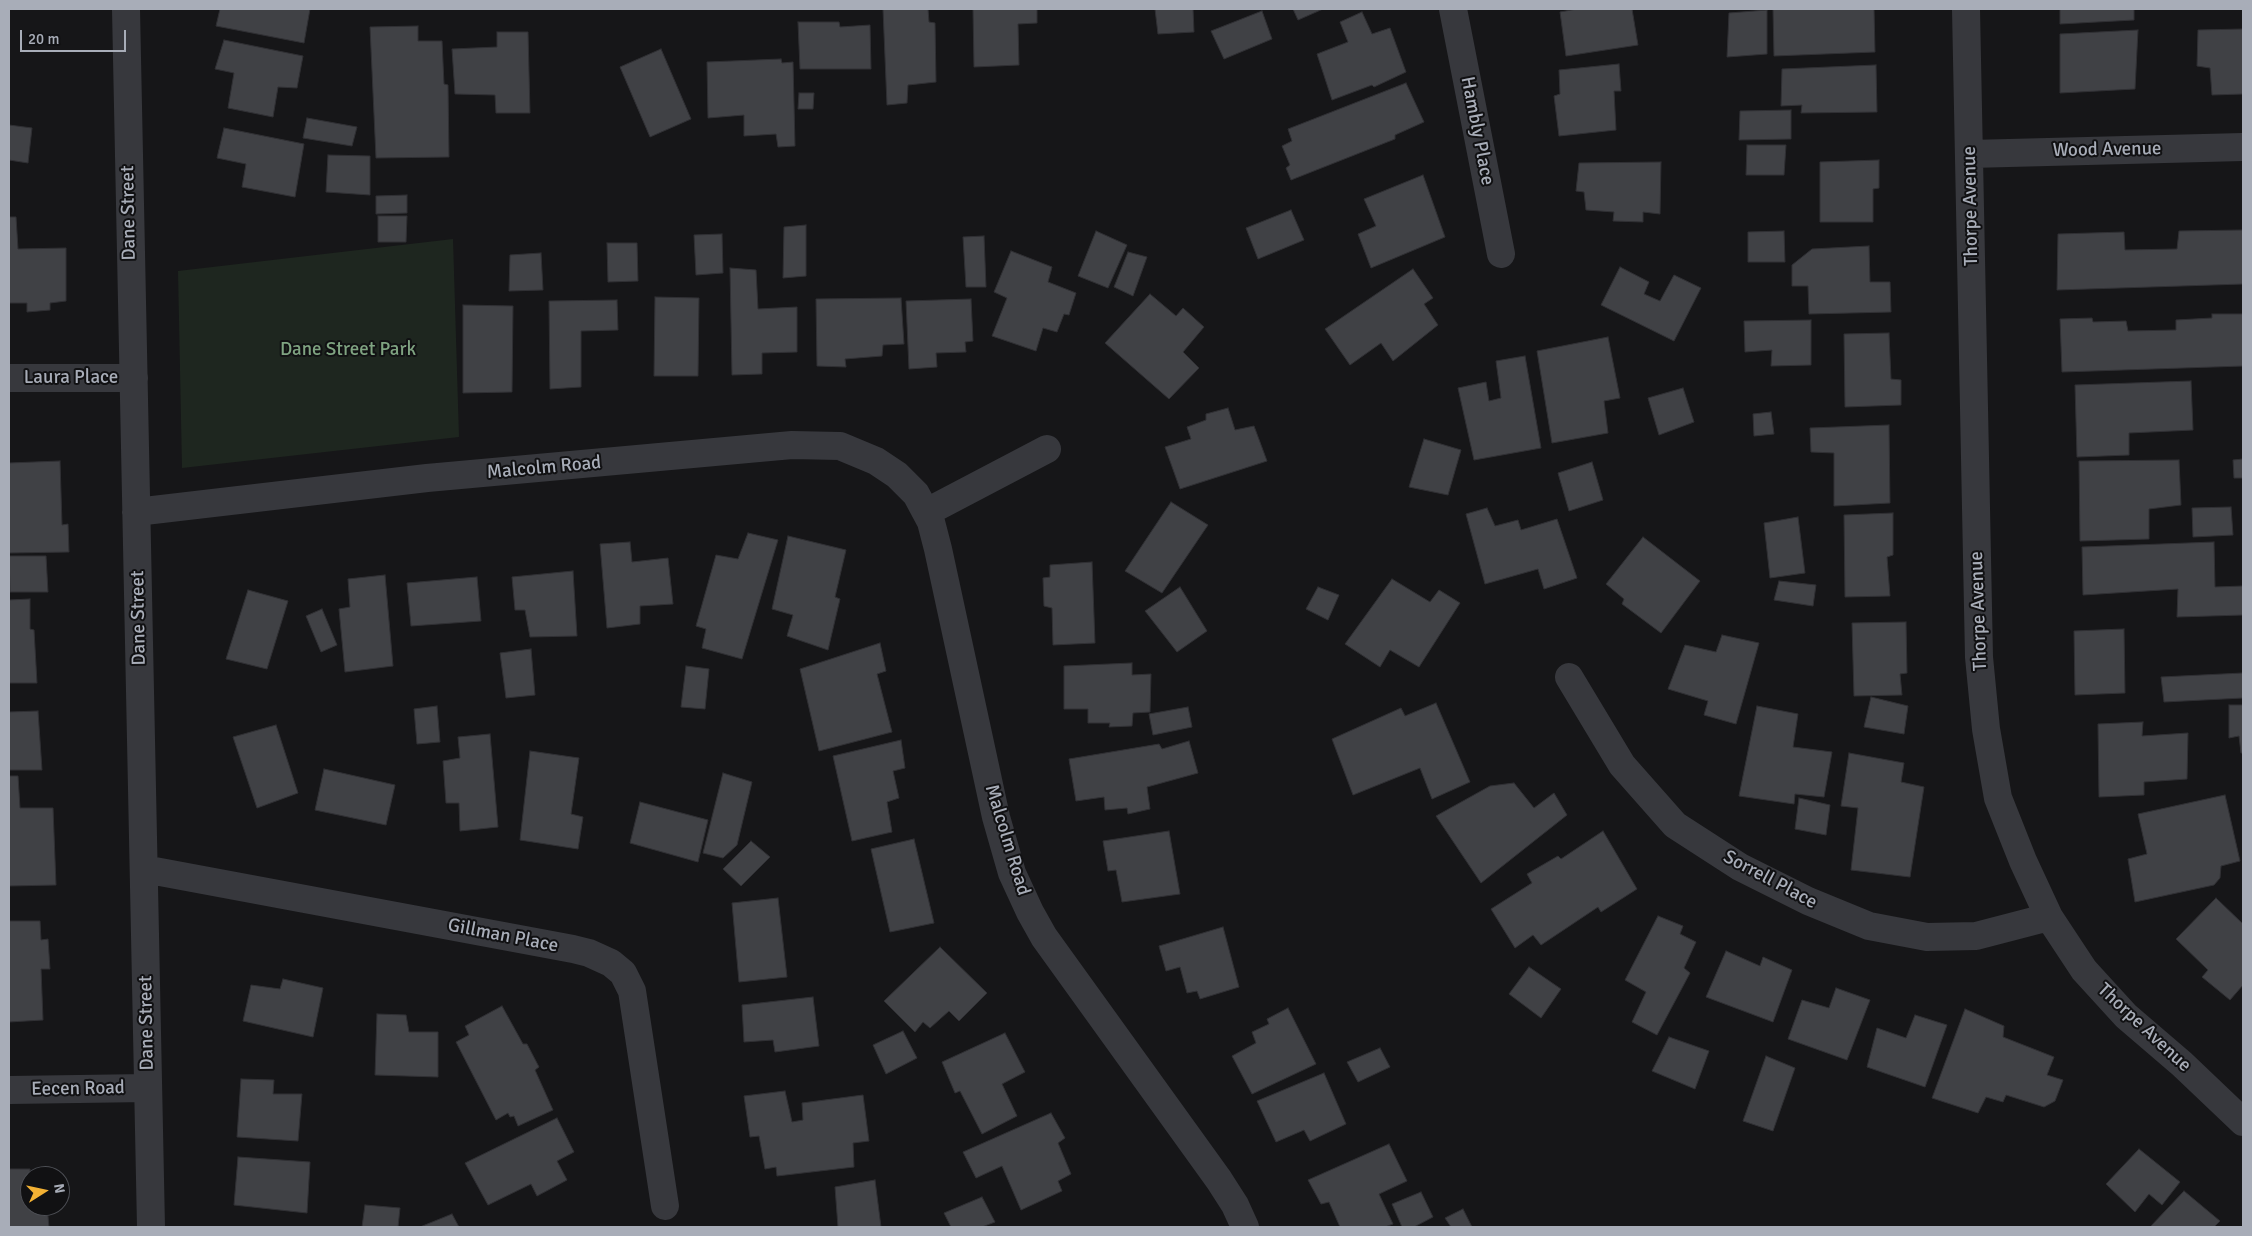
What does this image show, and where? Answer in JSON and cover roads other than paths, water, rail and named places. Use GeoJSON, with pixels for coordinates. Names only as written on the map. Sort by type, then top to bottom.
{"type":"FeatureCollection","features":[{"type":"Feature","properties":{"kind":"street","name":"Dane Street"},"geometry":{"type":"LineString","coordinates":[[126,9],[151,1227]]}},
{"type":"Feature","properties":{"kind":"street","name":"Hambly Place"},"geometry":{"type":"LineString","coordinates":[[1453,9],[1501,254]]}},
{"type":"Feature","properties":{"kind":"street","name":"Thorpe Avenue"},"geometry":{"type":"LineString","coordinates":[[1966,9],[1979,657],[1986,730],[1998,798],[2023,861],[2049,917],[2084,970],[2126,1016],[2182,1064],[2243,1122]]}},
{"type":"Feature","properties":{"kind":"street","name":"Wood Avenue"},"geometry":{"type":"LineString","coordinates":[[1970,154],[2243,147]]}},
{"type":"Feature","properties":{"kind":"street","name":"Laura Place"},"geometry":{"type":"LineString","coordinates":[[9,378],[134,378]]}},
{"type":"Feature","properties":{"kind":"street","name":"Malcolm Road"},"geometry":{"type":"LineString","coordinates":[[136,512],[427,478],[792,445],[840,446],[876,461],[907,484],[916,494],[927,512],[938,549],[996,817],[1020,891],[1044,937],[1219,1180],[1235,1205],[1245,1227]]}},
{"type":"Feature","properties":{"kind":"street"},"geometry":{"type":"LineString","coordinates":[[927,512],[1046,449]]}},
{"type":"Feature","properties":{"kind":"street","name":"Sorrell Place"},"geometry":{"type":"LineString","coordinates":[[1569,677],[1622,764],[1675,825],[1740,867],[1808,901],[1870,926],[1927,937],[1976,936],[2049,917]]}},
{"type":"Feature","properties":{"kind":"street","name":"Gillman Place"},"geometry":{"type":"LineString","coordinates":[[144,869],[589,953],[610,963],[623,973],[632,991],[665,1206]]}},
{"type":"Feature","properties":{"kind":"street","name":"Eecen Road"},"geometry":{"type":"LineString","coordinates":[[9,1090],[147,1088]]}},
{"type":"Feature","properties":{"kind":"park label","name":"Dane Street Park"},"geometry":{"type":"Point","coordinates":[348,350]}}]}
